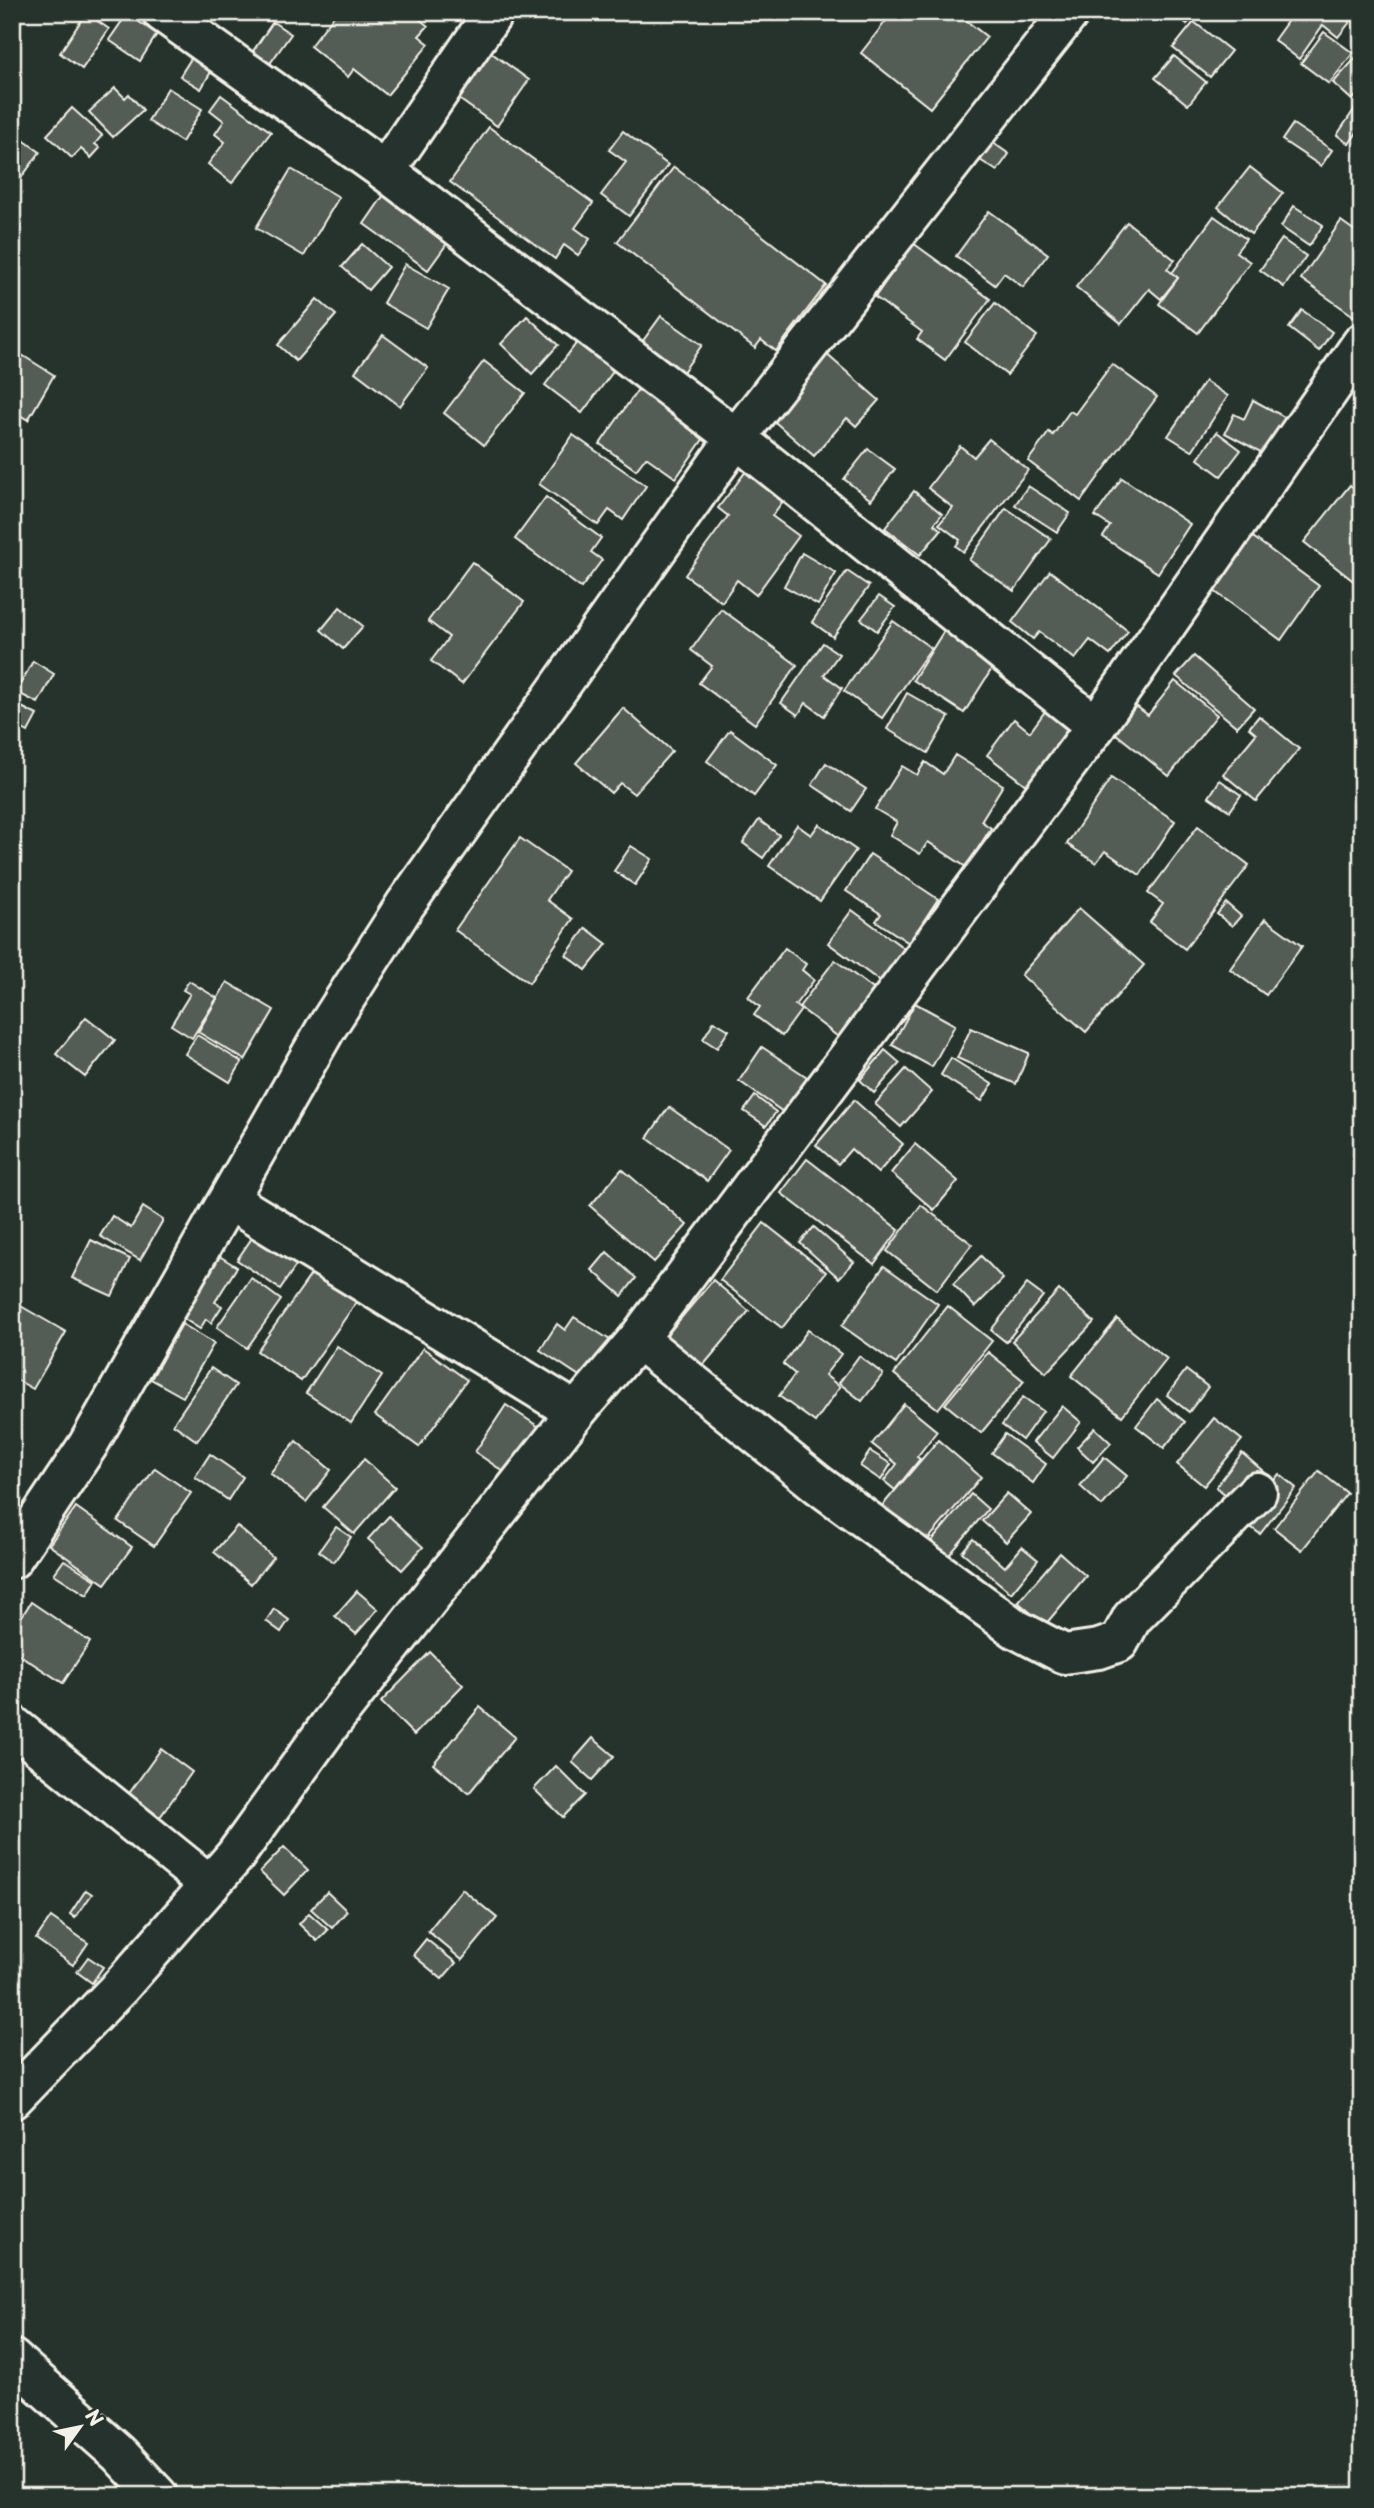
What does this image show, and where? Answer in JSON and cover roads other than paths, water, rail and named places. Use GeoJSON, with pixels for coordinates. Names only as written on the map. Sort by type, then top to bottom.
{"type":"FeatureCollection","features":[{"type":"Feature","properties":{"kind":"street"},"geometry":{"type":"LineString","coordinates":[[162,12],[385,171],[736,438],[1096,726]]}},
{"type":"Feature","properties":{"kind":"street"},"geometry":{"type":"LineString","coordinates":[[385,171],[494,12]]}},
{"type":"Feature","properties":{"kind":"street"},"geometry":{"type":"LineString","coordinates":[[12,1559],[88,1445],[325,1030],[405,905],[736,438],[1070,12]]}},
{"type":"Feature","properties":{"kind":"street"},"geometry":{"type":"LineString","coordinates":[[12,2099],[121,1986],[235,1856],[331,1723],[576,1412],[638,1339],[1096,726],[1362,343]]}},
{"type":"Feature","properties":{"kind":"street"},"geometry":{"type":"LineString","coordinates":[[229,1200],[576,1412]]}},
{"type":"Feature","properties":{"kind":"street"},"geometry":{"type":"LineString","coordinates":[[638,1339],[820,1486],[1016,1629],[1064,1654],[1099,1649],[1119,1642],[1132,1618],[1257,1492]]}},
{"type":"Feature","properties":{"kind":"street"},"geometry":{"type":"LineString","coordinates":[[12,1725],[209,1885]]}},
{"type":"Feature","properties":{"kind":"street"},"geometry":{"type":"LineString","coordinates":[[12,2358],[119,2454],[158,2496]]}}]}
